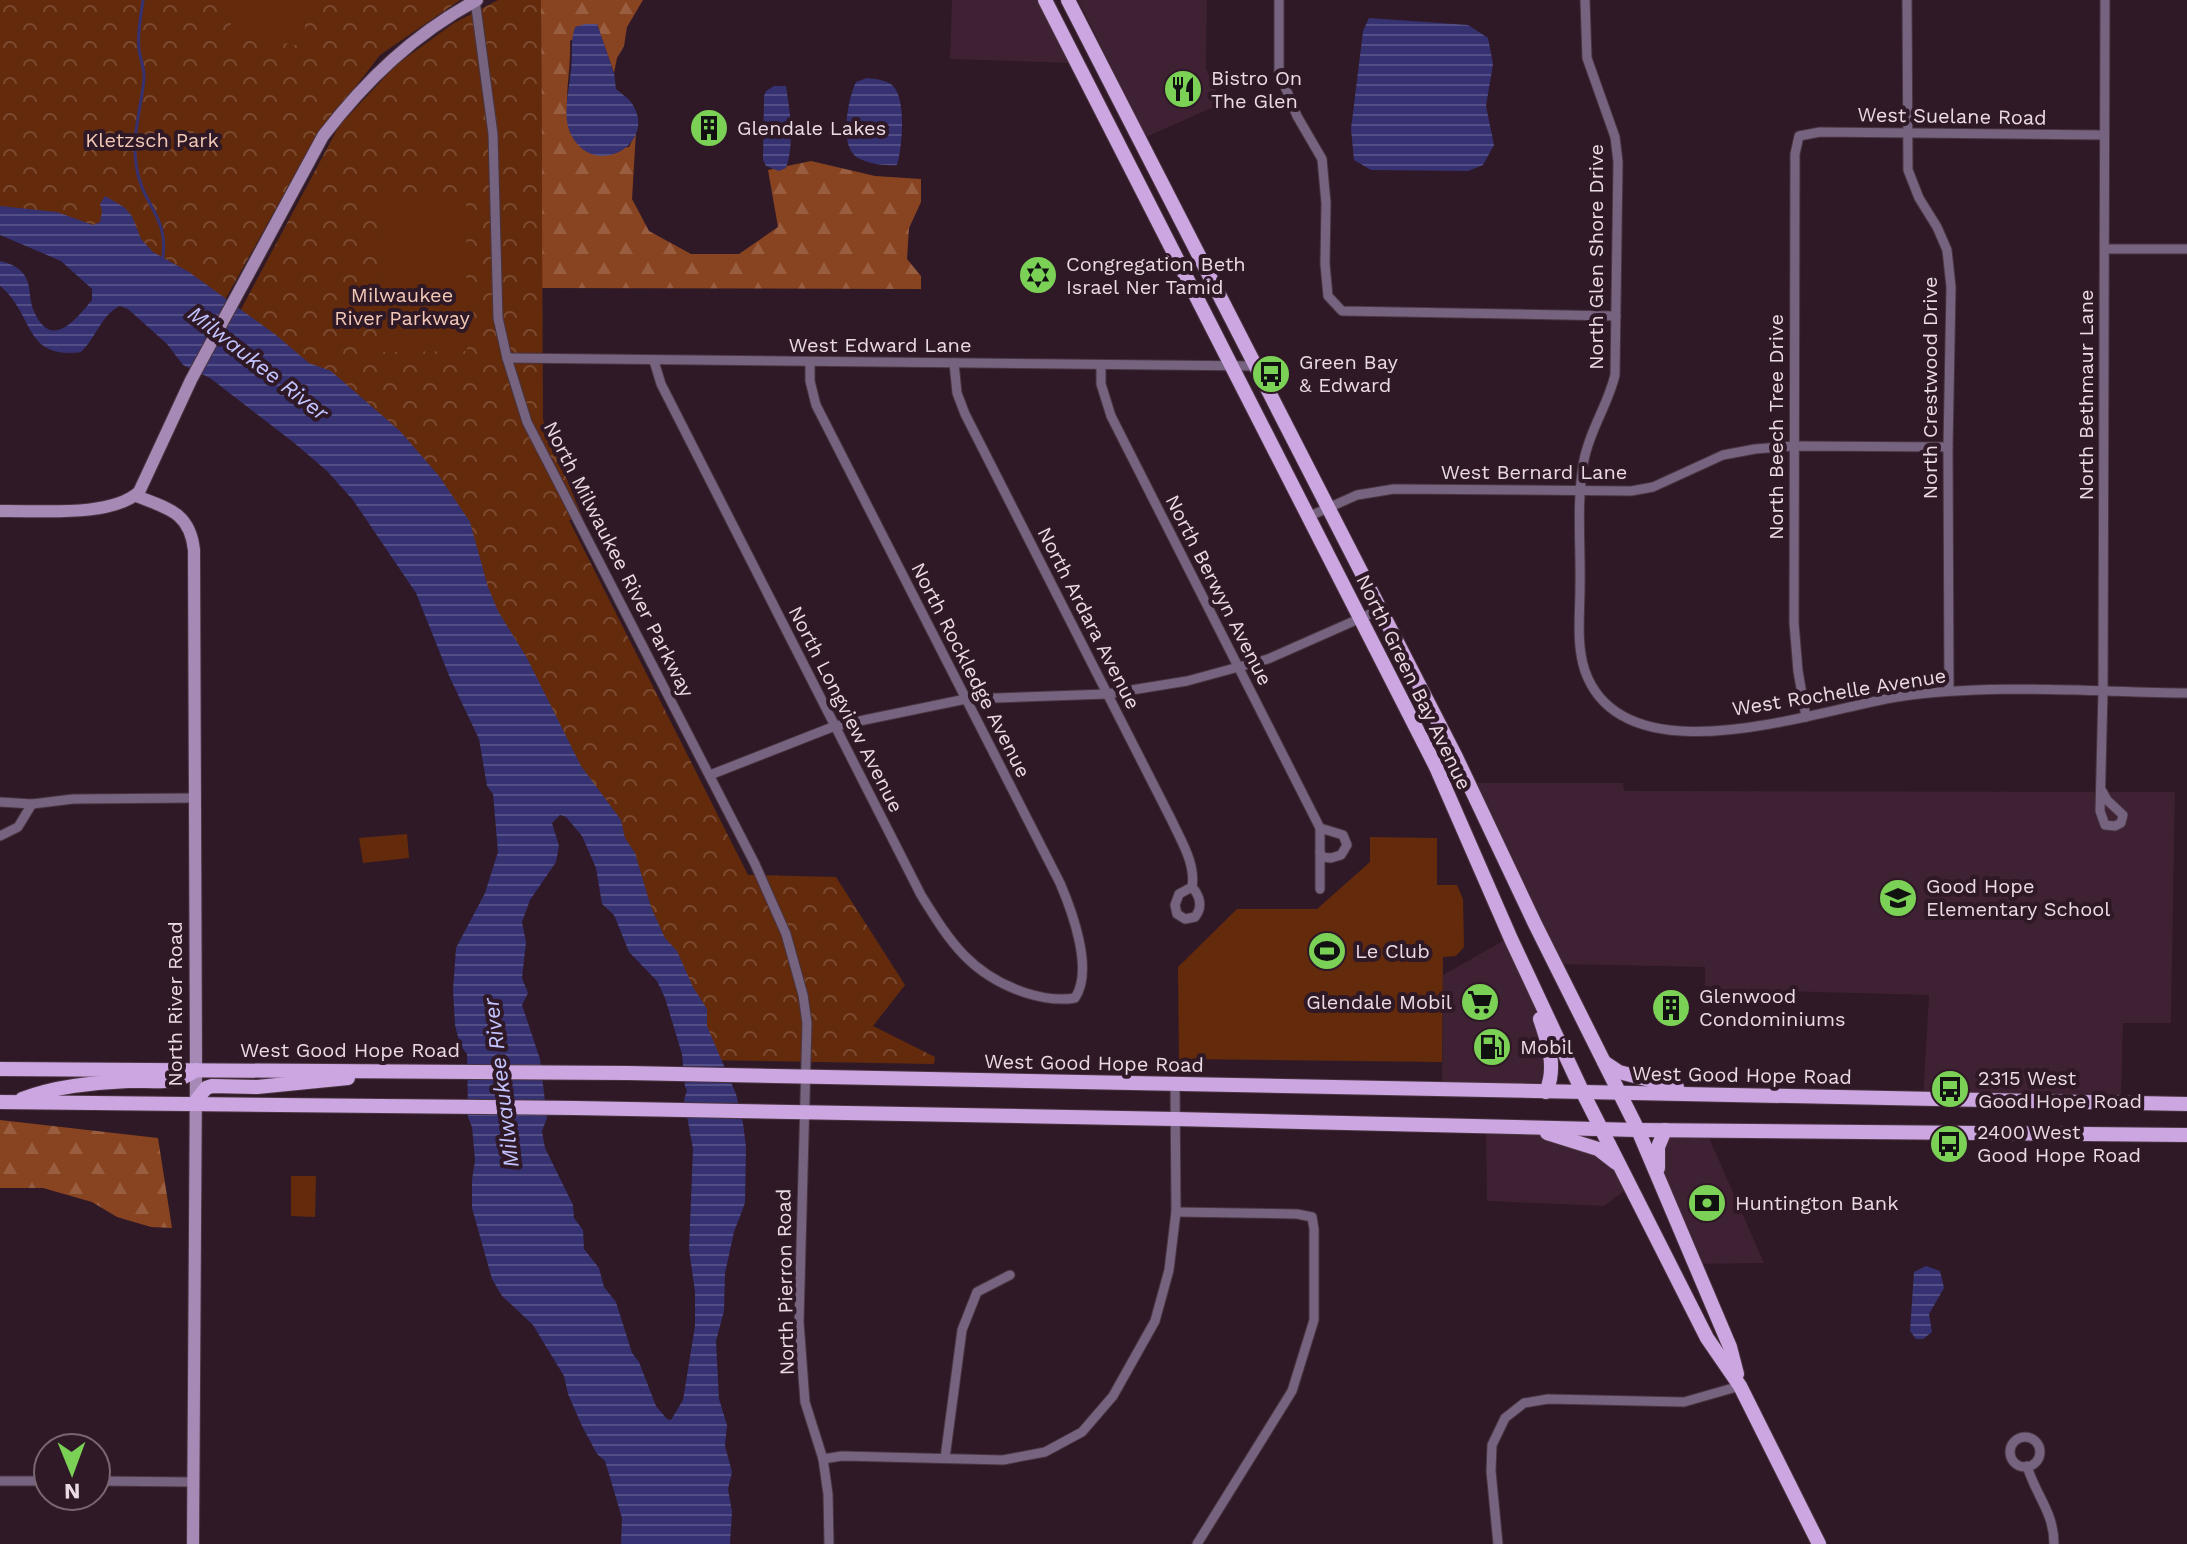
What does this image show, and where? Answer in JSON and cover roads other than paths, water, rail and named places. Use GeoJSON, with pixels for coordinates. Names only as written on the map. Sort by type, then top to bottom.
{"type":"FeatureCollection","features":[{"type":"Feature","properties":{"kind":"main road","name":"North Green Bay Avenue"},"geometry":{"type":"LineString","coordinates":[[1045,0],[1436,767],[1583,1093],[1707,1338],[1740,1386],[1819,1544]]}},
{"type":"Feature","properties":{"kind":"main road","name":"North Green Bay Avenue"},"geometry":{"type":"LineString","coordinates":[[1068,0],[1456,757],[1638,1130],[1730,1347],[1740,1386]]}},
{"type":"Feature","properties":{"kind":"main road"},"geometry":{"type":"LineString","coordinates":[[1523,965],[1551,1060],[1551,1081],[1546,1092]]}},
{"type":"Feature","properties":{"kind":"main road"},"geometry":{"type":"LineString","coordinates":[[1604,1062],[1619,1072],[1705,1094]]}},
{"type":"Feature","properties":{"kind":"main road","name":"West Good Hope Road"},"geometry":{"type":"LineString","coordinates":[[0,1069],[575,1072],[2187,1104]]}},
{"type":"Feature","properties":{"kind":"main road"},"geometry":{"type":"LineString","coordinates":[[6,1102],[48,1089],[128,1081],[180,1080],[196,1070]]}},
{"type":"Feature","properties":{"kind":"main road"},"geometry":{"type":"LineString","coordinates":[[195,1102],[206,1088],[212,1086],[257,1087],[336,1080],[376,1071]]}},
{"type":"Feature","properties":{"kind":"main road"},"geometry":{"type":"LineString","coordinates":[[6,1102],[575,1108],[1638,1130],[2187,1135]]}},
{"type":"Feature","properties":{"kind":"main road"},"geometry":{"type":"LineString","coordinates":[[1530,1128],[1598,1149],[1622,1168]]}},
{"type":"Feature","properties":{"kind":"main road"},"geometry":{"type":"LineString","coordinates":[[1659,1180],[1658,1147],[1665,1130]]}},
{"type":"Feature","properties":{"kind":"street"},"geometry":{"type":"LineString","coordinates":[[0,511],[85,510],[117,504],[136,496],[191,380],[305,167],[348,104],[398,54],[443,19],[475,0]]}},
{"type":"Feature","properties":{"kind":"street","name":"North Milwaukee River Parkway"},"geometry":{"type":"LineString","coordinates":[[475,0],[493,134],[496,292],[507,358],[527,422],[710,775],[772,902],[795,962],[807,1023],[803,1113]]}},
{"type":"Feature","properties":{"kind":"street"},"geometry":{"type":"LineString","coordinates":[[1279,0],[1279,72],[1297,116],[1322,159],[1328,296],[1342,311],[1616,316]]}},
{"type":"Feature","properties":{"kind":"street","name":"North Glen Shore Drive"},"geometry":{"type":"LineString","coordinates":[[1585,0],[1587,58],[1617,147],[1615,375],[1587,444],[1581,491],[1580,639],[1586,672],[1601,700]]}},
{"type":"Feature","properties":{"kind":"street","name":"North Crestwood Drive"},"geometry":{"type":"LineString","coordinates":[[1907,0],[1908,170],[1947,250],[1951,287],[1949,690]]}},
{"type":"Feature","properties":{"kind":"street","name":"North Bethmaur Lane"},"geometry":{"type":"LineString","coordinates":[[2102,791],[2105,0]]}},
{"type":"Feature","properties":{"kind":"street","name":"West Suelane Road"},"geometry":{"type":"LineString","coordinates":[[1799,136],[1820,132],[2104,135]]}},
{"type":"Feature","properties":{"kind":"street","name":"North Beech Tree Drive"},"geometry":{"type":"LineString","coordinates":[[1799,136],[1795,154],[1794,623],[1806,717]]}},
{"type":"Feature","properties":{"kind":"street"},"geometry":{"type":"LineString","coordinates":[[2105,249],[2187,249]]}},
{"type":"Feature","properties":{"kind":"street","name":"West Edward Lane"},"geometry":{"type":"LineString","coordinates":[[507,358],[1254,366]]}},
{"type":"Feature","properties":{"kind":"street","name":"North Longview Avenue"},"geometry":{"type":"LineString","coordinates":[[654,361],[661,384],[921,895],[950,940],[980,971],[1016,990],[1043,998],[1075,998]]}},
{"type":"Feature","properties":{"kind":"street","name":"North Rockledge Avenue"},"geometry":{"type":"LineString","coordinates":[[810,362],[810,381],[816,405],[1068,901],[1080,954],[1081,982],[1075,998]]}},
{"type":"Feature","properties":{"kind":"street","name":"North Ardara Avenue"},"geometry":{"type":"LineString","coordinates":[[954,363],[957,393],[965,414],[1182,843],[1193,874],[1192,887]]}},
{"type":"Feature","properties":{"kind":"street","name":"North Berwyn Avenue"},"geometry":{"type":"LineString","coordinates":[[1101,365],[1101,384],[1111,416],[1320,828],[1320,889]]}},
{"type":"Feature","properties":{"kind":"street","name":"West Bernard Lane"},"geometry":{"type":"LineString","coordinates":[[1310,516],[1357,495],[1394,489],[1631,491],[1653,487],[1723,455],[1755,449],[1794,446],[1948,447]]}},
{"type":"Feature","properties":{"kind":"street","name":"North River Road"},"geometry":{"type":"LineString","coordinates":[[136,496],[178,515],[187,524],[193,540],[196,1070],[193,1544]]}},
{"type":"Feature","properties":{"kind":"street"},"geometry":{"type":"LineString","coordinates":[[710,775],[835,726],[966,699],[1107,694],[1156,687],[1239,668],[1314,641],[1379,610]]}},
{"type":"Feature","properties":{"kind":"street","name":"West Rochelle Avenue"},"geometry":{"type":"LineString","coordinates":[[1601,700],[1625,719],[1661,729],[1727,729],[1949,690],[2187,693]]}},
{"type":"Feature","properties":{"kind":"street"},"geometry":{"type":"LineString","coordinates":[[0,802],[32,804],[73,799],[194,798]]}},
{"type":"Feature","properties":{"kind":"street"},"geometry":{"type":"LineString","coordinates":[[0,836],[18,827],[32,804]]}},
{"type":"Feature","properties":{"kind":"street","name":"North Berwyn Avenue"},"geometry":{"type":"LineString","coordinates":[[1320,828],[1343,835],[1347,845],[1344,853],[1336,857],[1322,857],[1320,852]]}},
{"type":"Feature","properties":{"kind":"street"},"geometry":{"type":"LineString","coordinates":[[823,1459],[842,1456],[1003,1460],[1045,1452],[1082,1432],[1113,1396],[1155,1321],[1169,1270],[1176,1212],[1175,1084]]}},
{"type":"Feature","properties":{"kind":"street","name":"North Pierron Road"},"geometry":{"type":"LineString","coordinates":[[803,1113],[799,1322],[805,1402],[823,1459],[828,1494],[829,1544]]}},
{"type":"Feature","properties":{"kind":"street"},"geometry":{"type":"LineString","coordinates":[[1176,1212],[1312,1217],[1314,1229],[1314,1320],[1292,1391],[1202,1542]]}},
{"type":"Feature","properties":{"kind":"street"},"geometry":{"type":"LineString","coordinates":[[945,1458],[962,1330],[977,1292],[1010,1275]]}},
{"type":"Feature","properties":{"kind":"street"},"geometry":{"type":"LineString","coordinates":[[1498,1544],[1491,1471],[1492,1445],[1505,1418],[1524,1403],[1548,1399],[1684,1402],[1740,1386]]}},
{"type":"Feature","properties":{"kind":"street"},"geometry":{"type":"LineString","coordinates":[[2027,1466],[2051,1517],[2054,1544]]}},
{"type":"Feature","properties":{"kind":"street"},"geometry":{"type":"LineString","coordinates":[[0,1481],[32,1481]]}},
{"type":"Feature","properties":{"kind":"street"},"geometry":{"type":"LineString","coordinates":[[112,1481],[193,1482]]}},
{"type":"Feature","properties":{"kind":"water"},"geometry":{"type":"Polygon","coordinates":[[[1369,18],[1468,25],[1488,38],[1493,64],[1486,106],[1494,145],[1483,165],[1468,171],[1371,170],[1354,160],[1351,129],[1363,31],[1369,18]]]}},
{"type":"Feature","properties":{"kind":"water"},"geometry":{"type":"Polygon","coordinates":[[[597,24],[614,73],[616,89],[630,101],[637,116],[638,129],[632,141],[610,155],[597,155],[584,150],[573,138],[567,123],[573,33],[575,27],[597,24]]]}},
{"type":"Feature","properties":{"kind":"water"},"geometry":{"type":"Polygon","coordinates":[[[867,78],[886,82],[897,91],[902,124],[897,165],[863,160],[854,155],[847,140],[850,98],[856,82],[867,78]]]}},
{"type":"Feature","properties":{"kind":"water"},"geometry":{"type":"Polygon","coordinates":[[[774,86],[786,86],[791,127],[789,158],[786,168],[779,171],[766,166],[763,160],[764,96],[774,86]]]}},
{"type":"Feature","properties":{"kind":"water","name":"Milwaukee River"},"geometry":{"type":"Polygon","coordinates":[[[105,196],[124,207],[132,216],[141,239],[153,252],[189,272],[309,363],[331,371],[400,431],[439,476],[470,522],[498,611],[527,658],[581,766],[621,820],[625,838],[635,853],[651,907],[665,938],[677,951],[707,1009],[707,1026],[736,1094],[743,1123],[745,1203],[734,1232],[725,1273],[724,1311],[716,1341],[719,1399],[727,1425],[725,1446],[732,1472],[728,1489],[732,1512],[730,1544],[621,1544],[622,1518],[605,1461],[597,1454],[582,1426],[564,1376],[533,1325],[502,1296],[492,1279],[472,1208],[475,1160],[468,1117],[467,1054],[460,1045],[455,1025],[453,990],[456,948],[485,893],[498,852],[493,794],[487,786],[479,739],[450,678],[416,593],[353,500],[327,471],[210,378],[183,365],[167,344],[128,309],[120,306],[113,310],[81,352],[62,353],[39,342],[11,297],[0,286],[0,261],[15,266],[24,274],[33,309],[40,322],[54,330],[70,324],[92,300],[92,289],[61,261],[0,235],[0,206],[57,212],[93,225],[100,222],[100,204],[105,196]],[[560,815],[552,823],[559,846],[556,862],[530,900],[522,922],[526,942],[522,978],[528,993],[522,1005],[540,1059],[547,1118],[542,1131],[545,1148],[573,1205],[574,1218],[583,1230],[584,1249],[599,1268],[604,1287],[616,1302],[632,1353],[639,1362],[656,1406],[671,1420],[683,1400],[695,1326],[695,1292],[689,1249],[693,1149],[684,1100],[687,1090],[682,1054],[657,981],[629,952],[614,915],[602,904],[596,868],[582,836],[566,817],[560,815]]]}},
{"type":"Feature","properties":{"kind":"water"},"geometry":{"type":"Polygon","coordinates":[[[1926,1266],[1940,1271],[1944,1288],[1929,1314],[1932,1332],[1923,1339],[1916,1339],[1910,1331],[1914,1272],[1926,1266]]]}},
{"type":"Feature","properties":{"kind":"waterway"},"geometry":{"type":"LineString","coordinates":[[143,0],[139,43],[144,79],[135,153],[143,191],[162,233],[162,262]]}},
{"type":"Feature","properties":{"kind":"place","name":"Bistro On The Glen"},"geometry":{"type":"Point","coordinates":[1183,89]}},
{"type":"Feature","properties":{"kind":"place","name":"Glendale Lakes"},"geometry":{"type":"Point","coordinates":[709,128]}},
{"type":"Feature","properties":{"kind":"place","name":"Congregation Beth Israel Ner Tamid"},"geometry":{"type":"Point","coordinates":[1038,275]}},
{"type":"Feature","properties":{"kind":"place","name":"Green Bay & Edward"},"geometry":{"type":"Point","coordinates":[1271,374]}},
{"type":"Feature","properties":{"kind":"place","name":"Good Hope Elementary School"},"geometry":{"type":"Point","coordinates":[1898,898]}},
{"type":"Feature","properties":{"kind":"place","name":"Le Club"},"geometry":{"type":"Point","coordinates":[1327,951]}},
{"type":"Feature","properties":{"kind":"place","name":"Glendale Mobil"},"geometry":{"type":"Point","coordinates":[1480,1002]}},
{"type":"Feature","properties":{"kind":"place","name":"Glenwood Condominiums"},"geometry":{"type":"Point","coordinates":[1671,1008]}},
{"type":"Feature","properties":{"kind":"place","name":"Mobil"},"geometry":{"type":"Point","coordinates":[1492,1047]}},
{"type":"Feature","properties":{"kind":"place","name":"2315 West Good Hope Road"},"geometry":{"type":"Point","coordinates":[1950,1089]}},
{"type":"Feature","properties":{"kind":"place","name":"2400 West Good Hope Road"},"geometry":{"type":"Point","coordinates":[1949,1144]}},
{"type":"Feature","properties":{"kind":"place","name":"Huntington Bank"},"geometry":{"type":"Point","coordinates":[1707,1203]}},
{"type":"Feature","properties":{"kind":"park label","name":"Kletzsch Park"},"geometry":{"type":"Point","coordinates":[152,140]}},
{"type":"Feature","properties":{"kind":"park label","name":"Milwaukee River Parkway"},"geometry":{"type":"Point","coordinates":[402,306]}}]}
